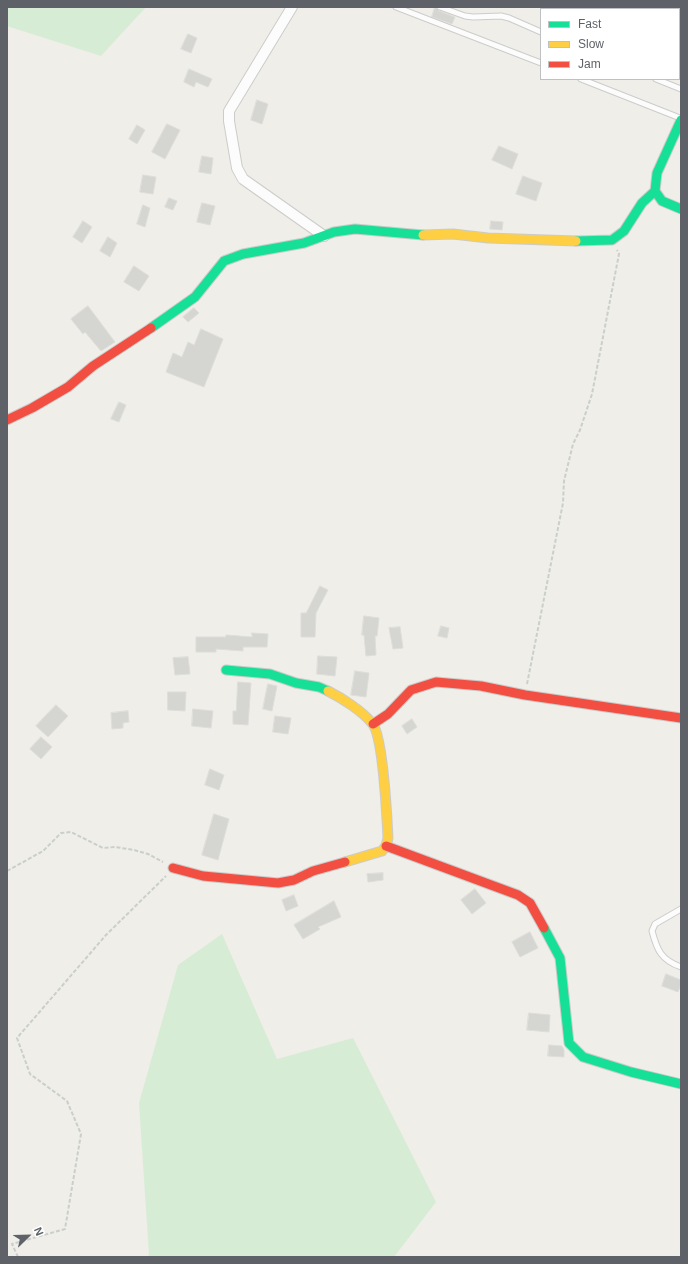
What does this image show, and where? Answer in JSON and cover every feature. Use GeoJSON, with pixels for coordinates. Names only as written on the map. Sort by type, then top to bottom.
{"type":"FeatureCollection","features":[{"type":"Feature","properties":{"kind":"street"},"geometry":{"type":"LineString","coordinates":[[292,7],[229,110],[229,121],[237,168],[243,179],[324,236]]}},
{"type":"Feature","properties":{"kind":"street"},"geometry":{"type":"LineString","coordinates":[[7,420],[32,408],[68,387],[94,366],[195,297],[224,261],[243,254],[304,243],[334,232],[355,229],[427,235],[453,234],[488,238],[564,241],[612,240],[624,231],[642,203],[655,191],[657,173],[681,119]]}},
{"type":"Feature","properties":{"kind":"street"},"geometry":{"type":"LineString","coordinates":[[655,191],[662,201],[681,209]]}},
{"type":"Feature","properties":{"kind":"street"},"geometry":{"type":"LineString","coordinates":[[173,868],[203,876],[278,883],[294,880],[313,871],[382,851],[386,846],[388,838],[384,782],[377,735],[373,724],[342,698],[319,687],[296,683],[270,674],[226,670]]}},
{"type":"Feature","properties":{"kind":"street"},"geometry":{"type":"LineString","coordinates":[[373,724],[388,714],[411,690],[436,682],[455,682],[525,695],[681,718]]}},
{"type":"Feature","properties":{"kind":"street"},"geometry":{"type":"LineString","coordinates":[[386,846],[518,895],[530,903],[560,958],[569,1042],[583,1057],[631,1072],[681,1084]]}},
{"type":"Feature","properties":{"kind":"lane"},"geometry":{"type":"LineString","coordinates":[[396,7],[540,63]]}},
{"type":"Feature","properties":{"kind":"lane"},"geometry":{"type":"LineString","coordinates":[[440,7],[469,17],[501,16],[540,32]]}},
{"type":"Feature","properties":{"kind":"lane"},"geometry":{"type":"LineString","coordinates":[[584,80],[681,119]]}},
{"type":"Feature","properties":{"kind":"lane"},"geometry":{"type":"LineString","coordinates":[[658,80],[681,89]]}},
{"type":"Feature","properties":{"kind":"lane"},"geometry":{"type":"LineString","coordinates":[[681,909],[656,924],[652,931],[656,947],[663,956],[668,962],[681,967]]}},
{"type":"Feature","properties":{"kind":"path"},"geometry":{"type":"LineString","coordinates":[[525,695],[563,503],[564,481],[573,444],[580,430],[592,394],[619,254],[612,240]]}},
{"type":"Feature","properties":{"kind":"path"},"geometry":{"type":"LineString","coordinates":[[7,870],[43,851],[61,833],[71,832],[103,848],[115,847],[148,854],[173,868],[106,935],[16,1038],[30,1074],[67,1101],[81,1134],[64,1229],[12,1244],[18,1257]]}},
{"type":"Feature","properties":{"kind":"green space"},"geometry":{"type":"Polygon","coordinates":[[[7,7],[146,7],[101,56],[7,26],[7,7]]]}},
{"type":"Feature","properties":{"kind":"green space"},"geometry":{"type":"Polygon","coordinates":[[[222,934],[277,1059],[353,1038],[436,1202],[394,1257],[147,1257],[149,1255],[139,1103],[178,965],[222,934]]]}},
{"type":"Feature","properties":{"kind":"building"},"geometry":{"type":"Polygon","coordinates":[[[435,7],[439,11],[455,17],[452,24],[432,17],[435,7]]]}},
{"type":"Feature","properties":{"kind":"building"},"geometry":{"type":"Polygon","coordinates":[[[188,34],[197,38],[191,53],[181,49],[188,34]]]}},
{"type":"Feature","properties":{"kind":"building"},"geometry":{"type":"Polygon","coordinates":[[[189,69],[212,79],[208,87],[196,82],[194,87],[184,82],[189,69]]]}},
{"type":"Feature","properties":{"kind":"building"},"geometry":{"type":"Polygon","coordinates":[[[257,100],[268,104],[262,124],[251,120],[257,100]]]}},
{"type":"Feature","properties":{"kind":"building"},"geometry":{"type":"Polygon","coordinates":[[[167,124],[180,130],[165,159],[152,152],[167,124]]]}},
{"type":"Feature","properties":{"kind":"building"},"geometry":{"type":"Polygon","coordinates":[[[137,125],[145,130],[137,144],[129,139],[137,125]]]}},
{"type":"Feature","properties":{"kind":"building"},"geometry":{"type":"Polygon","coordinates":[[[499,146],[518,154],[512,169],[492,160],[499,146]]]}},
{"type":"Feature","properties":{"kind":"building"},"geometry":{"type":"Polygon","coordinates":[[[202,156],[213,158],[211,174],[199,172],[202,156]]]}},
{"type":"Feature","properties":{"kind":"building"},"geometry":{"type":"Polygon","coordinates":[[[143,175],[156,177],[153,194],[140,192],[143,175]]]}},
{"type":"Feature","properties":{"kind":"building"},"geometry":{"type":"Polygon","coordinates":[[[523,176],[542,183],[536,201],[516,194],[523,176]]]}},
{"type":"Feature","properties":{"kind":"building"},"geometry":{"type":"Polygon","coordinates":[[[169,198],[177,201],[173,210],[165,207],[169,198]]]}},
{"type":"Feature","properties":{"kind":"building"},"geometry":{"type":"Polygon","coordinates":[[[202,203],[215,206],[210,225],[197,222],[202,203]]]}},
{"type":"Feature","properties":{"kind":"building"},"geometry":{"type":"Polygon","coordinates":[[[143,205],[150,208],[145,227],[137,224],[143,205]]]}},
{"type":"Feature","properties":{"kind":"building"},"geometry":{"type":"Polygon","coordinates":[[[83,221],[92,227],[82,243],[73,237],[83,221]]]}},
{"type":"Feature","properties":{"kind":"building"},"geometry":{"type":"Polygon","coordinates":[[[491,221],[503,222],[502,230],[490,229],[491,221]]]}},
{"type":"Feature","properties":{"kind":"building"},"geometry":{"type":"Polygon","coordinates":[[[108,237],[117,243],[110,257],[100,251],[108,237]]]}},
{"type":"Feature","properties":{"kind":"building"},"geometry":{"type":"Polygon","coordinates":[[[134,266],[149,276],[139,291],[124,282],[134,266]]]}},
{"type":"Feature","properties":{"kind":"building"},"geometry":{"type":"Polygon","coordinates":[[[88,306],[115,342],[101,351],[85,332],[83,334],[71,319],[88,306]]]}},
{"type":"Feature","properties":{"kind":"building"},"geometry":{"type":"Polygon","coordinates":[[[194,308],[199,313],[188,322],[183,317],[194,308]]]}},
{"type":"Feature","properties":{"kind":"building"},"geometry":{"type":"Polygon","coordinates":[[[201,329],[223,339],[204,387],[166,372],[173,353],[182,357],[188,342],[194,345],[201,329]]]}},
{"type":"Feature","properties":{"kind":"building"},"geometry":{"type":"Polygon","coordinates":[[[119,402],[126,405],[119,422],[111,419],[119,402]]]}},
{"type":"Feature","properties":{"kind":"building"},"geometry":{"type":"Polygon","coordinates":[[[320,586],[328,590],[316,613],[315,637],[301,637],[301,613],[306,613],[320,586]]]}},
{"type":"Feature","properties":{"kind":"building"},"geometry":{"type":"Polygon","coordinates":[[[364,616],[379,618],[377,636],[375,636],[376,655],[366,656],[364,635],[362,635],[364,616]]]}},
{"type":"Feature","properties":{"kind":"building"},"geometry":{"type":"Polygon","coordinates":[[[441,626],[449,628],[447,638],[438,636],[441,626]]]}},
{"type":"Feature","properties":{"kind":"building"},"geometry":{"type":"Polygon","coordinates":[[[400,627],[403,648],[393,649],[389,628],[400,627]]]}},
{"type":"Feature","properties":{"kind":"building"},"geometry":{"type":"Polygon","coordinates":[[[252,633],[268,634],[267,647],[243,647],[243,651],[216,649],[216,652],[196,652],[196,637],[226,637],[226,635],[252,637],[252,633]]]}},
{"type":"Feature","properties":{"kind":"building"},"geometry":{"type":"Polygon","coordinates":[[[318,656],[337,657],[335,676],[317,674],[318,656]]]}},
{"type":"Feature","properties":{"kind":"building"},"geometry":{"type":"Polygon","coordinates":[[[188,657],[190,674],[175,675],[173,658],[188,657]]]}},
{"type":"Feature","properties":{"kind":"building"},"geometry":{"type":"Polygon","coordinates":[[[355,671],[369,673],[366,697],[351,695],[355,671]]]}},
{"type":"Feature","properties":{"kind":"building"},"geometry":{"type":"Polygon","coordinates":[[[238,682],[251,683],[248,725],[233,724],[233,711],[236,711],[238,682]]]}},
{"type":"Feature","properties":{"kind":"building"},"geometry":{"type":"Polygon","coordinates":[[[268,684],[277,686],[272,711],[263,709],[268,684]]]}},
{"type":"Feature","properties":{"kind":"building"},"geometry":{"type":"Polygon","coordinates":[[[168,692],[186,692],[185,711],[168,710],[168,692]]]}},
{"type":"Feature","properties":{"kind":"building"},"geometry":{"type":"Polygon","coordinates":[[[56,705],[68,716],[48,737],[36,726],[56,705]]]}},
{"type":"Feature","properties":{"kind":"building"},"geometry":{"type":"Polygon","coordinates":[[[193,709],[213,711],[211,728],[192,726],[193,709]]]}},
{"type":"Feature","properties":{"kind":"building"},"geometry":{"type":"Polygon","coordinates":[[[128,711],[129,722],[123,723],[123,728],[112,729],[111,713],[128,711]]]}},
{"type":"Feature","properties":{"kind":"building"},"geometry":{"type":"Polygon","coordinates":[[[275,716],[291,718],[288,734],[273,732],[275,716]]]}},
{"type":"Feature","properties":{"kind":"building"},"geometry":{"type":"Polygon","coordinates":[[[412,719],[417,727],[407,734],[402,726],[412,719]]]}},
{"type":"Feature","properties":{"kind":"building"},"geometry":{"type":"Polygon","coordinates":[[[41,737],[52,747],[41,759],[30,749],[41,737]]]}},
{"type":"Feature","properties":{"kind":"building"},"geometry":{"type":"Polygon","coordinates":[[[210,769],[224,775],[219,790],[205,785],[210,769]]]}},
{"type":"Feature","properties":{"kind":"building"},"geometry":{"type":"Polygon","coordinates":[[[214,814],[229,819],[218,860],[202,855],[214,814]]]}},
{"type":"Feature","properties":{"kind":"building"},"geometry":{"type":"Polygon","coordinates":[[[383,873],[383,880],[368,882],[367,874],[383,873]]]}},
{"type":"Feature","properties":{"kind":"building"},"geometry":{"type":"Polygon","coordinates":[[[475,889],[486,903],[472,914],[461,900],[475,889]]]}},
{"type":"Feature","properties":{"kind":"building"},"geometry":{"type":"Polygon","coordinates":[[[294,895],[298,906],[286,911],[282,900],[294,895]]]}},
{"type":"Feature","properties":{"kind":"building"},"geometry":{"type":"Polygon","coordinates":[[[334,901],[341,917],[318,927],[320,929],[303,939],[294,925],[334,901]]]}},
{"type":"Feature","properties":{"kind":"building"},"geometry":{"type":"Polygon","coordinates":[[[530,932],[538,948],[520,957],[512,942],[530,932]]]}},
{"type":"Feature","properties":{"kind":"building"},"geometry":{"type":"Polygon","coordinates":[[[666,974],[681,980],[681,985],[678,992],[662,986],[666,974]]]}},
{"type":"Feature","properties":{"kind":"building"},"geometry":{"type":"Polygon","coordinates":[[[529,1013],[550,1015],[549,1032],[527,1030],[529,1013]]]}},
{"type":"Feature","properties":{"kind":"building"},"geometry":{"type":"Polygon","coordinates":[[[549,1045],[562,1046],[564,1050],[564,1057],[548,1056],[549,1045]]]}},
{"type":"Feature","properties":{"kind":"traffic: fast"},"geometry":{"type":"LineString","coordinates":[[681,120],[657,173],[655,191],[662,201],[681,209]]}},
{"type":"Feature","properties":{"kind":"traffic: fast"},"geometry":{"type":"LineString","coordinates":[[576,241],[612,240],[624,231],[642,203],[655,191]]}},
{"type":"Feature","properties":{"kind":"traffic: fast"},"geometry":{"type":"LineString","coordinates":[[151,328],[195,297],[224,261],[243,254],[304,243],[334,232],[355,229],[423,235]]}},
{"type":"Feature","properties":{"kind":"traffic: fast"},"geometry":{"type":"LineString","coordinates":[[226,670],[270,674],[296,683],[319,687],[328,691]]}},
{"type":"Feature","properties":{"kind":"traffic: fast"},"geometry":{"type":"LineString","coordinates":[[544,928],[560,958],[569,1043],[583,1057],[631,1072],[681,1084]]}},
{"type":"Feature","properties":{"kind":"traffic: slow"},"geometry":{"type":"LineString","coordinates":[[423,235],[453,234],[488,238],[576,241]]}},
{"type":"Feature","properties":{"kind":"traffic: slow"},"geometry":{"type":"LineString","coordinates":[[328,691],[352,705],[372,723],[379,743],[384,778],[388,838],[386,846],[382,851],[345,862]]}},
{"type":"Feature","properties":{"kind":"traffic: jam"},"geometry":{"type":"LineString","coordinates":[[7,420],[32,408],[68,387],[93,366],[151,328]]}},
{"type":"Feature","properties":{"kind":"traffic: jam"},"geometry":{"type":"LineString","coordinates":[[373,724],[388,714],[411,690],[436,682],[481,686],[525,695],[681,718]]}},
{"type":"Feature","properties":{"kind":"traffic: jam"},"geometry":{"type":"LineString","coordinates":[[386,846],[518,895],[530,903],[544,928]]}},
{"type":"Feature","properties":{"kind":"traffic: jam"},"geometry":{"type":"LineString","coordinates":[[173,868],[203,876],[278,883],[294,880],[313,871],[345,862]]}}]}
